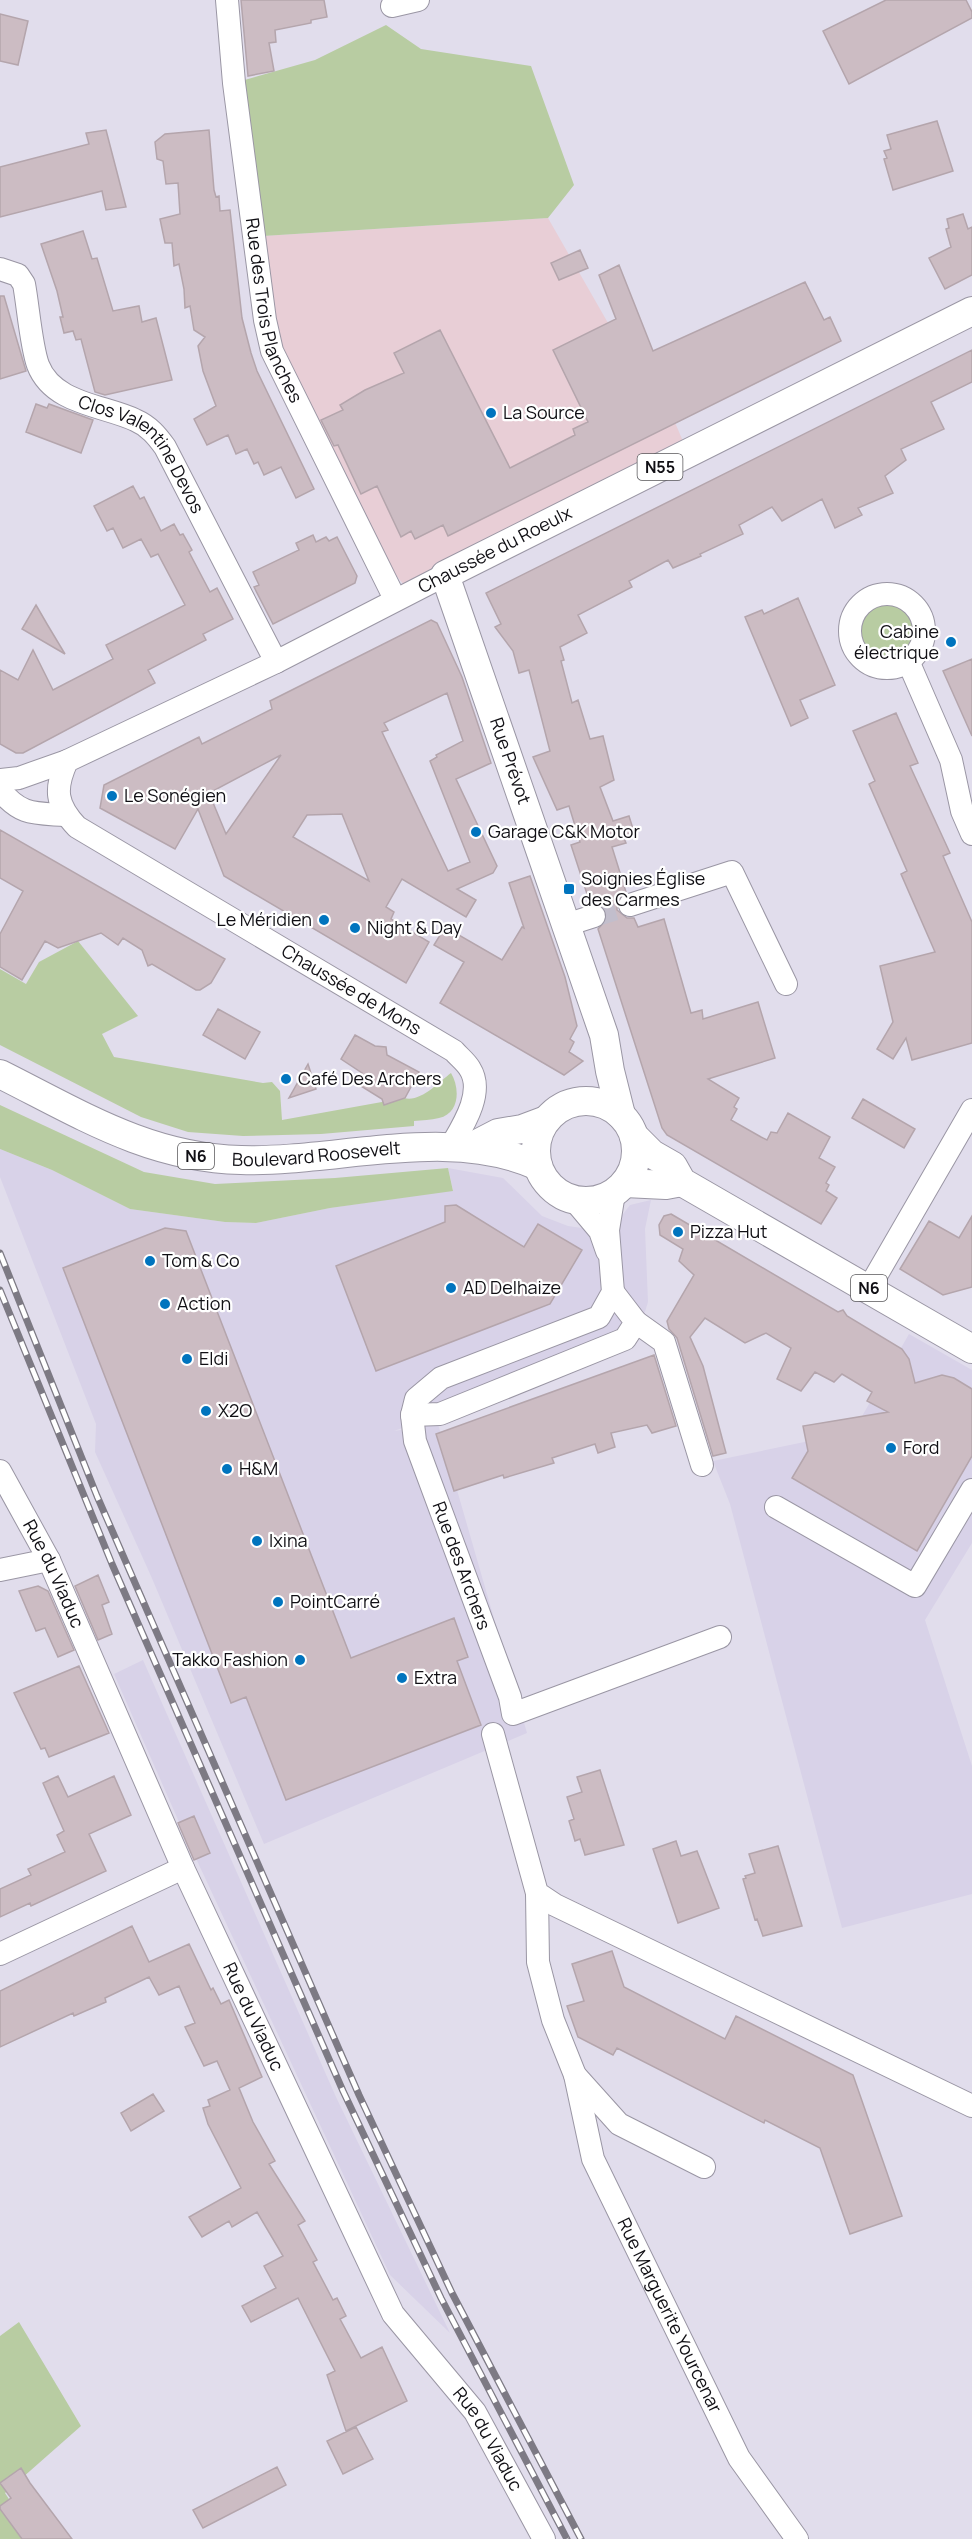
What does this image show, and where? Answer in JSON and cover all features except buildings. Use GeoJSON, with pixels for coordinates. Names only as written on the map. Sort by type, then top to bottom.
{"type":"FeatureCollection","features":[{"type":"Feature","properties":{"kind":"main road","name":"Chaussée du Roeulx"},"geometry":{"type":"LineString","coordinates":[[445,575],[970,316]]}},
{"type":"Feature","properties":{"kind":"main road","name":"Rue Prévot"},"geometry":{"type":"LineString","coordinates":[[445,575],[604,1035],[606,1050],[628,1126]]}},
{"type":"Feature","properties":{"kind":"main road"},"geometry":{"type":"LineString","coordinates":[[575,1102],[589,1086],[606,1050]]}},
{"type":"Feature","properties":{"kind":"main road","name":"Boulevard Roosevelt"},"geometry":{"type":"LineString","coordinates":[[0,1074],[132,1140],[165,1150],[200,1156],[240,1161],[276,1160],[461,1148],[522,1159],[538,1166]]}},
{"type":"Feature","properties":{"kind":"main road"},"geometry":{"type":"LineString","coordinates":[[620,1188],[633,1168],[636,1152],[628,1126],[600,1103],[575,1102],[564,1106],[546,1120],[537,1142],[538,1166],[544,1179],[554,1190],[574,1200],[595,1200],[620,1188],[682,1182]]}},
{"type":"Feature","properties":{"kind":"main road","name":"Boulevard Roosevelt"},"geometry":{"type":"LineString","coordinates":[[461,1148],[498,1133],[522,1129],[546,1120]]}},
{"type":"Feature","properties":{"kind":"main road","name":"N6"},"geometry":{"type":"LineString","coordinates":[[628,1126],[652,1154],[673,1166],[682,1182],[972,1349]]}},
{"type":"Feature","properties":{"kind":"street","name":"Rue des Trois Planches"},"geometry":{"type":"LineString","coordinates":[[226,0],[234,83],[265,320],[272,351],[395,599]]}},
{"type":"Feature","properties":{"kind":"street"},"geometry":{"type":"LineString","coordinates":[[392,6],[418,0]]}},
{"type":"Feature","properties":{"kind":"street","name":"Clos Valentine Devos"},"geometry":{"type":"LineString","coordinates":[[0,269],[18,275],[24,284],[38,365],[47,381],[74,399],[145,426],[153,431],[165,447],[276,662]]}},
{"type":"Feature","properties":{"kind":"street","name":"Chaussée du Roeulx"},"geometry":{"type":"LineString","coordinates":[[0,780],[19,778],[67,761],[276,662],[445,575]]}},
{"type":"Feature","properties":{"kind":"street"},"geometry":{"type":"LineString","coordinates":[[908,661],[951,760],[962,811],[972,834]]}},
{"type":"Feature","properties":{"kind":"street"},"geometry":{"type":"LineString","coordinates":[[0,790],[19,809],[30,813],[65,815],[60,802],[58,783],[67,761]]}},
{"type":"Feature","properties":{"kind":"street","name":"Chaussée de Mons"},"geometry":{"type":"LineString","coordinates":[[65,815],[77,827],[454,1051],[471,1070],[475,1094],[461,1148]]}},
{"type":"Feature","properties":{"kind":"street"},"geometry":{"type":"LineString","coordinates":[[630,905],[732,872],[786,984]]}},
{"type":"Feature","properties":{"kind":"street"},"geometry":{"type":"LineString","coordinates":[[566,925],[594,916]]}},
{"type":"Feature","properties":{"kind":"street"},"geometry":{"type":"LineString","coordinates":[[869,1288],[972,1110]]}},
{"type":"Feature","properties":{"kind":"street"},"geometry":{"type":"LineString","coordinates":[[620,1188],[608,1230],[613,1292],[636,1322],[664,1342],[702,1465]]}},
{"type":"Feature","properties":{"kind":"street"},"geometry":{"type":"LineString","coordinates":[[574,1200],[600,1231],[609,1258]]}},
{"type":"Feature","properties":{"kind":"street"},"geometry":{"type":"LineString","coordinates":[[613,1292],[599,1317],[441,1378],[416,1399],[412,1415],[440,1414],[625,1339],[636,1322]]}},
{"type":"Feature","properties":{"kind":"street","name":"Rue des Archers"},"geometry":{"type":"LineString","coordinates":[[412,1415],[415,1441],[510,1697],[513,1714],[720,1637]]}},
{"type":"Feature","properties":{"kind":"street","name":"Rue du Viaduc"},"geometry":{"type":"LineString","coordinates":[[0,1471],[49,1560],[183,1868],[393,2314],[476,2412],[544,2539]]}},
{"type":"Feature","properties":{"kind":"street"},"geometry":{"type":"LineString","coordinates":[[776,1508],[915,1586],[972,1490]]}},
{"type":"Feature","properties":{"kind":"street"},"geometry":{"type":"LineString","coordinates":[[0,1570],[49,1560]]}},
{"type":"Feature","properties":{"kind":"street"},"geometry":{"type":"LineString","coordinates":[[493,1734],[537,1893],[538,1962],[553,2020],[575,2075],[619,2124],[704,2167]]}},
{"type":"Feature","properties":{"kind":"street"},"geometry":{"type":"LineString","coordinates":[[0,1954],[183,1868]]}},
{"type":"Feature","properties":{"kind":"street"},"geometry":{"type":"LineString","coordinates":[[537,1893],[555,1905],[972,2106]]}},
{"type":"Feature","properties":{"kind":"street","name":"Rue Marguerite Yourcenar"},"geometry":{"type":"LineString","coordinates":[[575,2075],[593,2159],[739,2458],[797,2539]]}},
{"type":"Feature","properties":{"kind":"shaded area","name":"La Source"},"geometry":{"type":"Polygon","coordinates":[[[548,218],[612,330],[656,378],[688,453],[404,585],[390,568],[272,351],[263,236],[548,218]]]}},
{"type":"Feature","properties":{"kind":"shaded area"},"geometry":{"type":"Polygon","coordinates":[[[0,1149],[52,1170],[130,1209],[225,1222],[256,1223],[330,1208],[453,1190],[448,1168],[503,1178],[542,1216],[568,1226],[589,1229],[617,1222],[630,1205],[651,1200],[645,1229],[648,1302],[639,1331],[620,1350],[394,1431],[438,1424],[527,1733],[264,1844],[151,1576],[95,1452],[96,1424],[0,1177],[0,1149]]]}},
{"type":"Feature","properties":{"kind":"shaded area"},"geometry":{"type":"Polygon","coordinates":[[[909,1334],[972,1370],[972,1543],[925,1620],[972,1766],[972,1894],[842,1928],[730,1504],[713,1461],[853,1432],[909,1334]]]}},
{"type":"Feature","properties":{"kind":"shaded area"},"geometry":{"type":"Polygon","coordinates":[[[143,1660],[336,2097],[450,2333],[390,2275],[179,1822],[114,1674],[143,1660]]]}},
{"type":"Feature","properties":{"kind":"green space"},"geometry":{"type":"Polygon","coordinates":[[[386,25],[421,49],[531,66],[574,185],[548,218],[263,236],[234,83],[315,60],[386,25]]]}},
{"type":"Feature","properties":{"kind":"green space"},"geometry":{"type":"Polygon","coordinates":[[[887,600],[909,609],[918,631],[909,653],[887,662],[865,653],[856,631],[865,609],[887,600]]]}},
{"type":"Feature","properties":{"kind":"green space"},"geometry":{"type":"Polygon","coordinates":[[[78,941],[138,1016],[102,1034],[114,1057],[263,1083],[272,1082],[280,1091],[282,1120],[404,1098],[410,1099],[423,1095],[451,1073],[457,1093],[454,1106],[446,1115],[436,1119],[414,1121],[414,1126],[321,1134],[243,1136],[188,1132],[141,1117],[0,1045],[0,969],[26,984],[39,962],[78,941]]]}},
{"type":"Feature","properties":{"kind":"green space"},"geometry":{"type":"Polygon","coordinates":[[[0,1105],[144,1172],[215,1184],[335,1178],[448,1168],[453,1191],[330,1208],[256,1223],[225,1222],[130,1209],[52,1170],[0,1149],[0,1105]]]}},
{"type":"Feature","properties":{"kind":"green space"},"geometry":{"type":"Polygon","coordinates":[[[19,2322],[81,2426],[5,2493],[35,2539],[0,2539],[0,2336],[19,2322]]]}},
{"type":"Feature","properties":{"kind":"tunnel"},"geometry":{"type":"LineString","coordinates":[[594,916],[630,905]]}},
{"type":"Feature","properties":{"kind":"railway"},"geometry":{"type":"LineString","coordinates":[[0,1253],[97,1496],[359,2095],[452,2293],[581,2539]]}},
{"type":"Feature","properties":{"kind":"railway"},"geometry":{"type":"LineString","coordinates":[[0,1290],[112,1564],[343,2091],[441,2298],[567,2539]]}},
{"type":"Feature","properties":{"kind":"place","name":"La Source"},"geometry":{"type":"Point","coordinates":[491,413]}},
{"type":"Feature","properties":{"kind":"place","name":"Cabine électrique"},"geometry":{"type":"Point","coordinates":[951,642]}},
{"type":"Feature","properties":{"kind":"place","name":"Le Sonégien"},"geometry":{"type":"Point","coordinates":[112,796]}},
{"type":"Feature","properties":{"kind":"place","name":"Garage C&K Motor"},"geometry":{"type":"Point","coordinates":[476,832]}},
{"type":"Feature","properties":{"kind":"place","name":"Soignies Église des Carmes"},"geometry":{"type":"Point","coordinates":[569,889]}},
{"type":"Feature","properties":{"kind":"place","name":"Le Méridien"},"geometry":{"type":"Point","coordinates":[324,920]}},
{"type":"Feature","properties":{"kind":"place","name":"Night & Day"},"geometry":{"type":"Point","coordinates":[355,928]}},
{"type":"Feature","properties":{"kind":"place","name":"Café Des Archers"},"geometry":{"type":"Point","coordinates":[286,1079]}},
{"type":"Feature","properties":{"kind":"place","name":"Pizza Hut"},"geometry":{"type":"Point","coordinates":[678,1232]}},
{"type":"Feature","properties":{"kind":"place","name":"Tom & Co"},"geometry":{"type":"Point","coordinates":[150,1261]}},
{"type":"Feature","properties":{"kind":"place","name":"AD Delhaize"},"geometry":{"type":"Point","coordinates":[451,1288]}},
{"type":"Feature","properties":{"kind":"place","name":"Action"},"geometry":{"type":"Point","coordinates":[165,1304]}},
{"type":"Feature","properties":{"kind":"place","name":"Eldi"},"geometry":{"type":"Point","coordinates":[187,1359]}},
{"type":"Feature","properties":{"kind":"place","name":"X2O"},"geometry":{"type":"Point","coordinates":[206,1411]}},
{"type":"Feature","properties":{"kind":"place","name":"Ford"},"geometry":{"type":"Point","coordinates":[891,1448]}},
{"type":"Feature","properties":{"kind":"place","name":"H&M"},"geometry":{"type":"Point","coordinates":[227,1469]}},
{"type":"Feature","properties":{"kind":"place","name":"Ixina"},"geometry":{"type":"Point","coordinates":[257,1541]}},
{"type":"Feature","properties":{"kind":"place","name":"PointCarré"},"geometry":{"type":"Point","coordinates":[278,1602]}},
{"type":"Feature","properties":{"kind":"place","name":"Takko Fashion"},"geometry":{"type":"Point","coordinates":[300,1660]}},
{"type":"Feature","properties":{"kind":"place","name":"Extra"},"geometry":{"type":"Point","coordinates":[402,1678]}}]}
